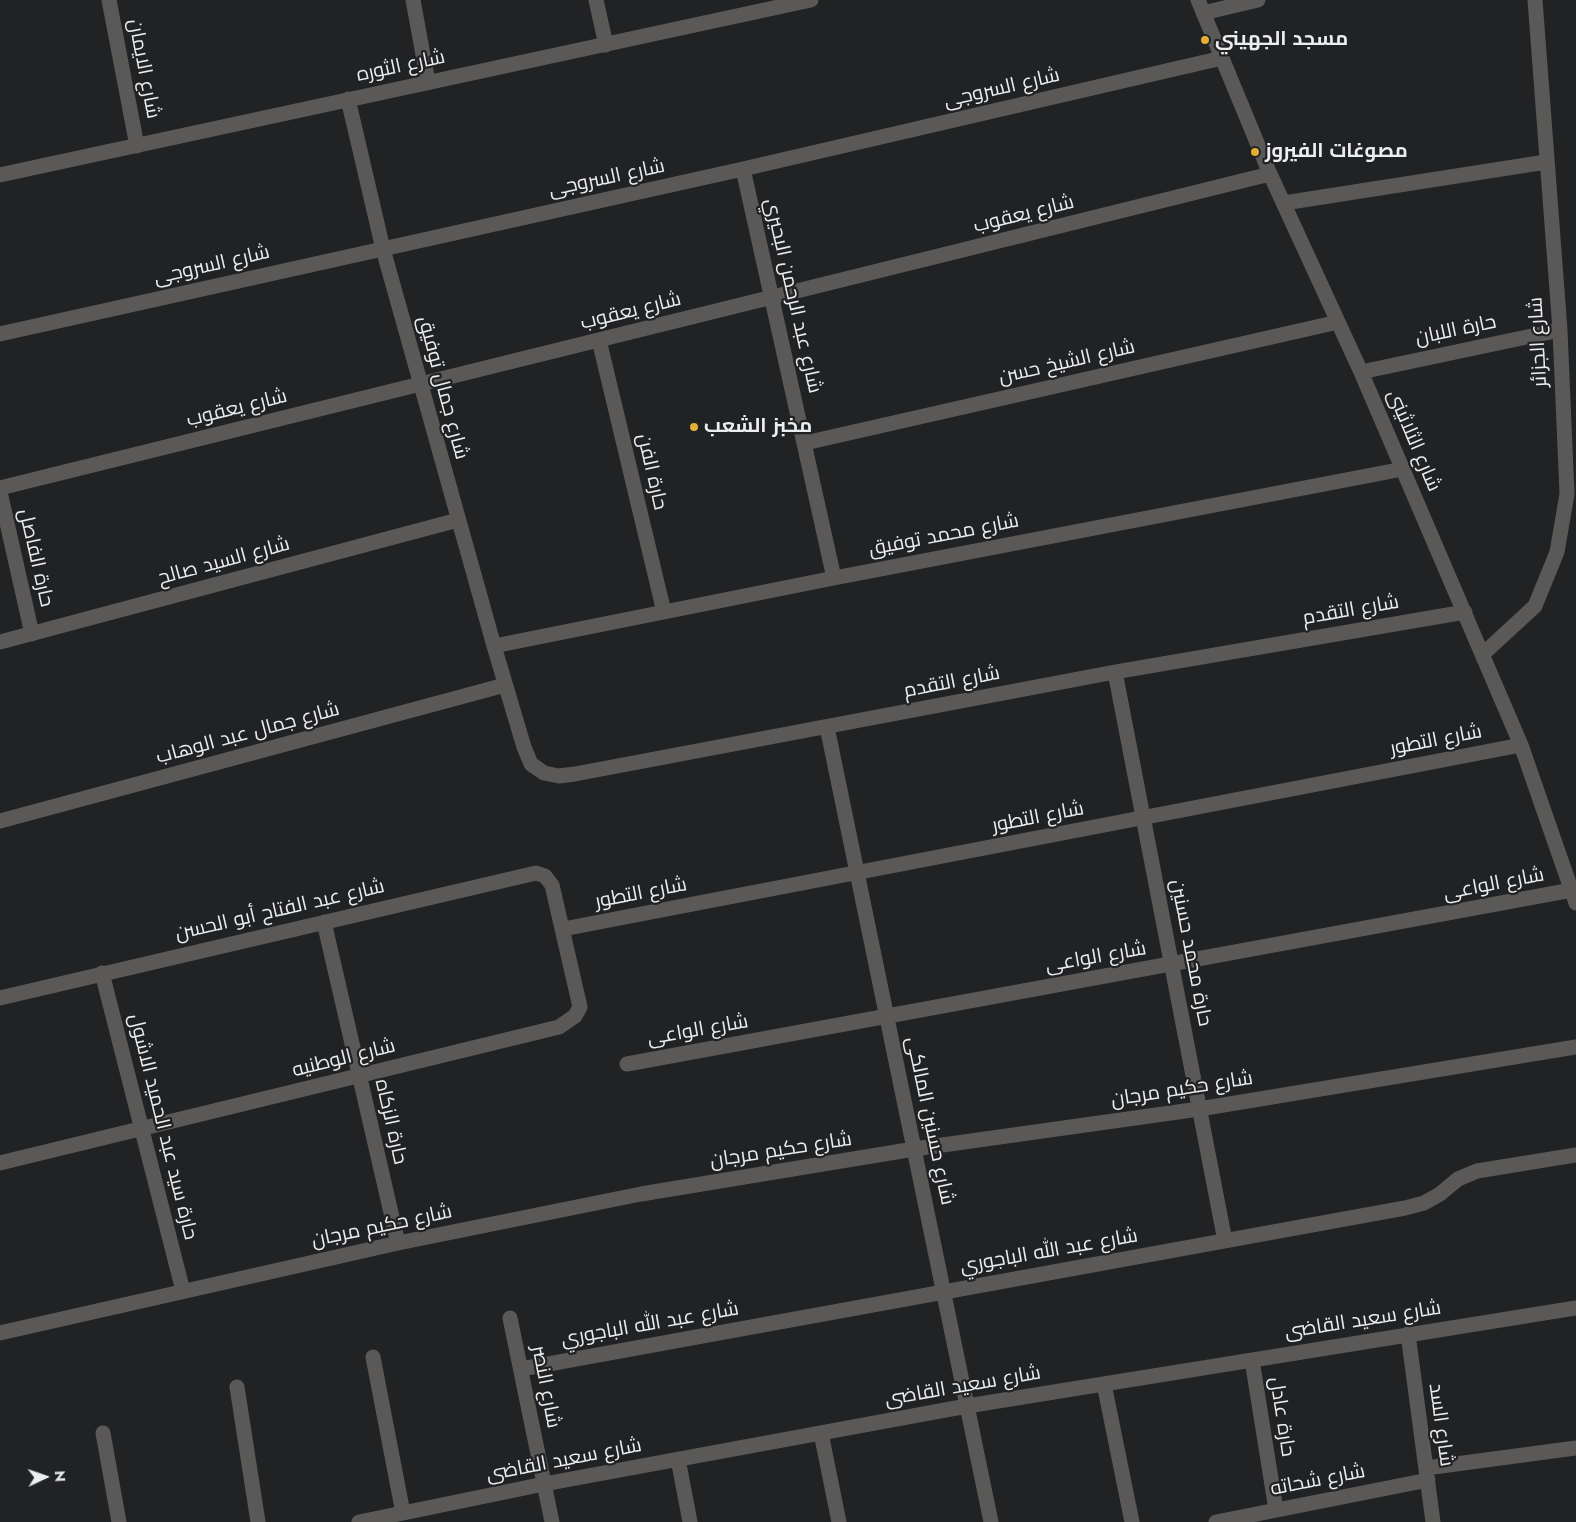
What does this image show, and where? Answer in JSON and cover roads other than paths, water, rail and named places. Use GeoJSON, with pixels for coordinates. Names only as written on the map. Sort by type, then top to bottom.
{"type":"FeatureCollection","features":[{"type":"Feature","properties":{"kind":"street","name":"شارع الايمان"},"geometry":{"type":"LineString","coordinates":[[109,0],[138,146]]}},
{"type":"Feature","properties":{"kind":"street"},"geometry":{"type":"LineString","coordinates":[[413,0],[428,82]]}},
{"type":"Feature","properties":{"kind":"street"},"geometry":{"type":"LineString","coordinates":[[596,0],[606,45]]}},
{"type":"Feature","properties":{"kind":"street","name":"شارع الثوره"},"geometry":{"type":"LineString","coordinates":[[0,175],[606,45],[755,6],[811,0]]}},
{"type":"Feature","properties":{"kind":"street"},"geometry":{"type":"LineString","coordinates":[[1201,6],[1258,0]]}},
{"type":"Feature","properties":{"kind":"street","name":"شارع الجزائر"},"geometry":{"type":"LineString","coordinates":[[1483,654],[1535,606],[1557,552],[1566,494],[1560,330],[1535,0]]}},
{"type":"Feature","properties":{"kind":"street","name":"شارع الثلاثينى"},"geometry":{"type":"LineString","coordinates":[[1201,6],[1270,174],[1361,372],[1483,654],[1521,745],[1574,897]]}},
{"type":"Feature","properties":{"kind":"street","name":"شارع السروجى"},"geometry":{"type":"LineString","coordinates":[[0,334],[743,169],[1222,58]]}},
{"type":"Feature","properties":{"kind":"street","name":"شارع جمال توفيق"},"geometry":{"type":"LineString","coordinates":[[348,99],[383,248],[505,685]]}},
{"type":"Feature","properties":{"kind":"street"},"geometry":{"type":"LineString","coordinates":[[1284,203],[1546,162]]}},
{"type":"Feature","properties":{"kind":"street","name":"شارع عبد الرحمن البحيري"},"geometry":{"type":"LineString","coordinates":[[743,169],[834,578]]}},
{"type":"Feature","properties":{"kind":"street","name":"شارع يعقوب"},"geometry":{"type":"LineString","coordinates":[[0,488],[1270,174]]}},
{"type":"Feature","properties":{"kind":"street","name":"شارع الشيخ حسن"},"geometry":{"type":"LineString","coordinates":[[805,444],[1338,322]]}},
{"type":"Feature","properties":{"kind":"street","name":"حارة اللبان"},"geometry":{"type":"LineString","coordinates":[[1361,372],[1560,330]]}},
{"type":"Feature","properties":{"kind":"street","name":"حارة الفن"},"geometry":{"type":"LineString","coordinates":[[599,340],[664,612]]}},
{"type":"Feature","properties":{"kind":"street","name":"شارع محمد توفيق"},"geometry":{"type":"LineString","coordinates":[[494,646],[834,578],[1403,469]]}},
{"type":"Feature","properties":{"kind":"street","name":"حارة الفاصل"},"geometry":{"type":"LineString","coordinates":[[0,492],[32,634]]}},
{"type":"Feature","properties":{"kind":"street","name":"شارع السيد صالح"},"geometry":{"type":"LineString","coordinates":[[0,642],[458,520]]}},
{"type":"Feature","properties":{"kind":"street","name":"شارع التقدم"},"geometry":{"type":"LineString","coordinates":[[505,685],[531,764],[544,773],[559,776],[1115,672],[1465,612]]}},
{"type":"Feature","properties":{"kind":"street","name":"حارة محمد حسنين"},"geometry":{"type":"LineString","coordinates":[[1115,672],[1225,1240]]}},
{"type":"Feature","properties":{"kind":"street","name":"شارع جمال عبد الوهاب"},"geometry":{"type":"LineString","coordinates":[[0,821],[505,685]]}},
{"type":"Feature","properties":{"kind":"street","name":"شارع حسنين المالكى"},"geometry":{"type":"LineString","coordinates":[[827,727],[991,1522]]}},
{"type":"Feature","properties":{"kind":"street","name":"شارع التطور"},"geometry":{"type":"LineString","coordinates":[[563,929],[1521,745]]}},
{"type":"Feature","properties":{"kind":"street","name":"شارع عبد الفتاح أبو الحسن"},"geometry":{"type":"LineString","coordinates":[[0,998],[536,873],[545,876],[552,885],[556,897]]}},
{"type":"Feature","properties":{"kind":"street","name":"شارع الوطنيه"},"geometry":{"type":"LineString","coordinates":[[0,1163],[359,1076],[567,1023],[575,1016],[580,1007],[556,897]]}},
{"type":"Feature","properties":{"kind":"street","name":"شارع الواعى"},"geometry":{"type":"LineString","coordinates":[[627,1064],[1172,965],[1574,897]]}},
{"type":"Feature","properties":{"kind":"street","name":"حارة الزكاه"},"geometry":{"type":"LineString","coordinates":[[324,922],[398,1243]]}},
{"type":"Feature","properties":{"kind":"street","name":"حارة سيد عبد الحميد الاشول"},"geometry":{"type":"LineString","coordinates":[[102,973],[183,1291]]}},
{"type":"Feature","properties":{"kind":"street","name":"شارع حكيم مرجان"},"geometry":{"type":"LineString","coordinates":[[0,1333],[398,1243],[641,1194],[914,1149],[1199,1109],[1576,1047]]}},
{"type":"Feature","properties":{"kind":"street","name":"شارع عبد الله الباجوري"},"geometry":{"type":"LineString","coordinates":[[521,1369],[1405,1208],[1424,1203],[1440,1194],[1458,1179],[1477,1171],[1576,1155]]}},
{"type":"Feature","properties":{"kind":"street","name":"شارع سعيد القاضى"},"geometry":{"type":"LineString","coordinates":[[359,1522],[397,1517],[544,1484],[967,1406],[1576,1308]]}},
{"type":"Feature","properties":{"kind":"street","name":"شارع النصر"},"geometry":{"type":"LineString","coordinates":[[510,1318],[552,1522]]}},
{"type":"Feature","properties":{"kind":"street","name":"شارع السد"},"geometry":{"type":"LineString","coordinates":[[1408,1334],[1433,1522]]}},
{"type":"Feature","properties":{"kind":"street"},"geometry":{"type":"LineString","coordinates":[[373,1356],[397,1517]]}},
{"type":"Feature","properties":{"kind":"street","name":"حارة عادل"},"geometry":{"type":"LineString","coordinates":[[1252,1360],[1276,1510]]}},
{"type":"Feature","properties":{"kind":"street"},"geometry":{"type":"LineString","coordinates":[[1104,1384],[1132,1522]]}},
{"type":"Feature","properties":{"kind":"street"},"geometry":{"type":"LineString","coordinates":[[237,1387],[258,1522]]}},
{"type":"Feature","properties":{"kind":"street"},"geometry":{"type":"LineString","coordinates":[[104,1433],[119,1522]]}},
{"type":"Feature","properties":{"kind":"street"},"geometry":{"type":"LineString","coordinates":[[821,1433],[839,1522]]}},
{"type":"Feature","properties":{"kind":"street","name":"شارع شحاته"},"geometry":{"type":"LineString","coordinates":[[1216,1522],[1276,1510],[1427,1474],[1576,1448]]}},
{"type":"Feature","properties":{"kind":"street"},"geometry":{"type":"LineString","coordinates":[[678,1459],[690,1522]]}},
{"type":"Feature","properties":{"kind":"place","name":"مسجد الجهيني"},"geometry":{"type":"Point","coordinates":[1205,40]}},
{"type":"Feature","properties":{"kind":"place","name":"مصوغات الفيروز"},"geometry":{"type":"Point","coordinates":[1255,152]}},
{"type":"Feature","properties":{"kind":"place","name":"مخبز الشعب"},"geometry":{"type":"Point","coordinates":[694,427]}}]}
